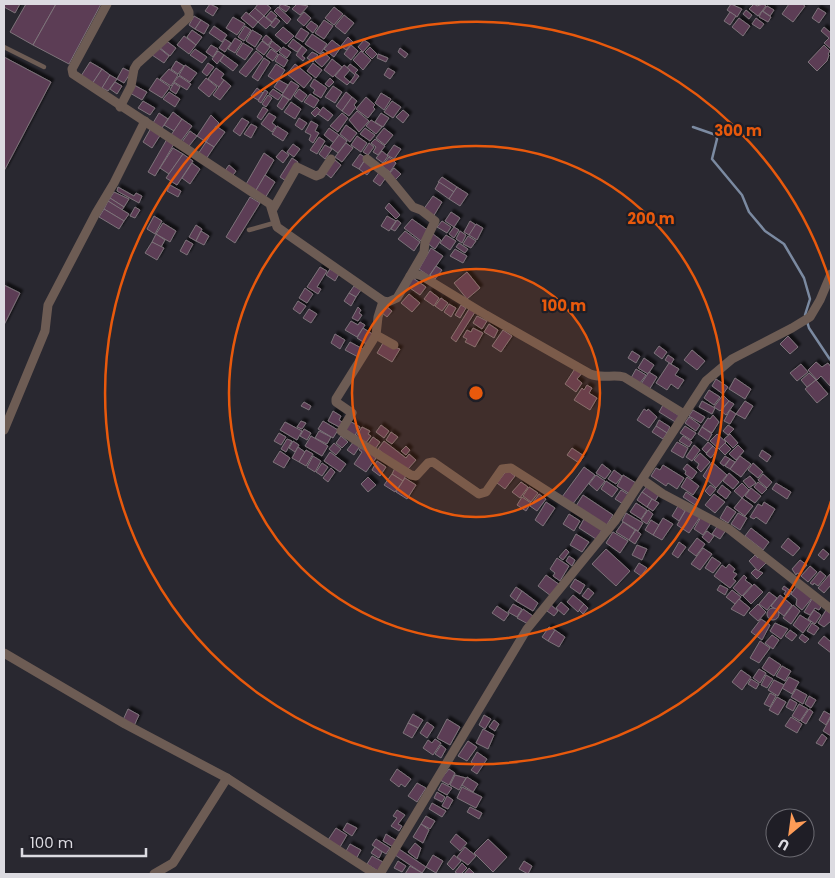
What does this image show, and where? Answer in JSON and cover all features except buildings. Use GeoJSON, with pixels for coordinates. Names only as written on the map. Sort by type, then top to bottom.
{"type":"FeatureCollection","features":[{"type":"Feature","properties":{"kind":"street"},"geometry":{"type":"LineString","coordinates":[[107,4],[72,69],[73,74],[120,107],[145,121],[270,204],[273,209],[274,224],[383,301],[388,302],[397,298],[424,252],[425,242],[435,221],[421,210],[413,207],[386,174],[367,160]]}},
{"type":"Feature","properties":{"kind":"street"},"geometry":{"type":"LineString","coordinates":[[120,107],[132,86],[134,69],[189,16],[185,4]]}},
{"type":"Feature","properties":{"kind":"street"},"geometry":{"type":"LineString","coordinates":[[4,430],[45,331],[48,305],[145,121]]}},
{"type":"Feature","properties":{"kind":"street"},"geometry":{"type":"LineString","coordinates":[[273,209],[297,167],[316,176],[322,174],[331,160]]}},
{"type":"Feature","properties":{"kind":"street"},"geometry":{"type":"LineString","coordinates":[[410,276],[416,274],[422,276],[590,374],[598,377],[618,375],[624,377],[684,414]]}},
{"type":"Feature","properties":{"kind":"street"},"geometry":{"type":"LineString","coordinates":[[380,874],[527,629],[608,530],[643,480],[706,381],[718,368],[732,358],[810,317],[820,300],[831,274]]}},
{"type":"Feature","properties":{"kind":"street"},"geometry":{"type":"LineString","coordinates":[[383,301],[378,317],[376,335],[336,399],[336,402],[352,413],[341,431],[411,475],[416,476],[428,463],[434,462],[479,494],[486,492],[502,469],[511,468],[608,530]]}},
{"type":"Feature","properties":{"kind":"street"},"geometry":{"type":"LineString","coordinates":[[376,335],[394,345]]}},
{"type":"Feature","properties":{"kind":"street"},"geometry":{"type":"LineString","coordinates":[[643,480],[663,494],[729,529],[831,609]]}},
{"type":"Feature","properties":{"kind":"street"},"geometry":{"type":"LineString","coordinates":[[4,653],[125,724],[227,778],[375,874]]}},
{"type":"Feature","properties":{"kind":"street"},"geometry":{"type":"LineString","coordinates":[[154,874],[173,864],[227,778]]}},
{"type":"Feature","properties":{"kind":"lane"},"geometry":{"type":"LineString","coordinates":[[4,47],[44,67]]}},
{"type":"Feature","properties":{"kind":"lane"},"geometry":{"type":"LineString","coordinates":[[249,230],[274,224]]}},
{"type":"Feature","properties":{"kind":"waterway"},"geometry":{"type":"LineString","coordinates":[[693,127],[716,135],[717,139],[712,159],[742,195],[749,212],[765,231],[784,244],[804,278],[810,299],[805,315],[809,328],[831,361]]}}]}
